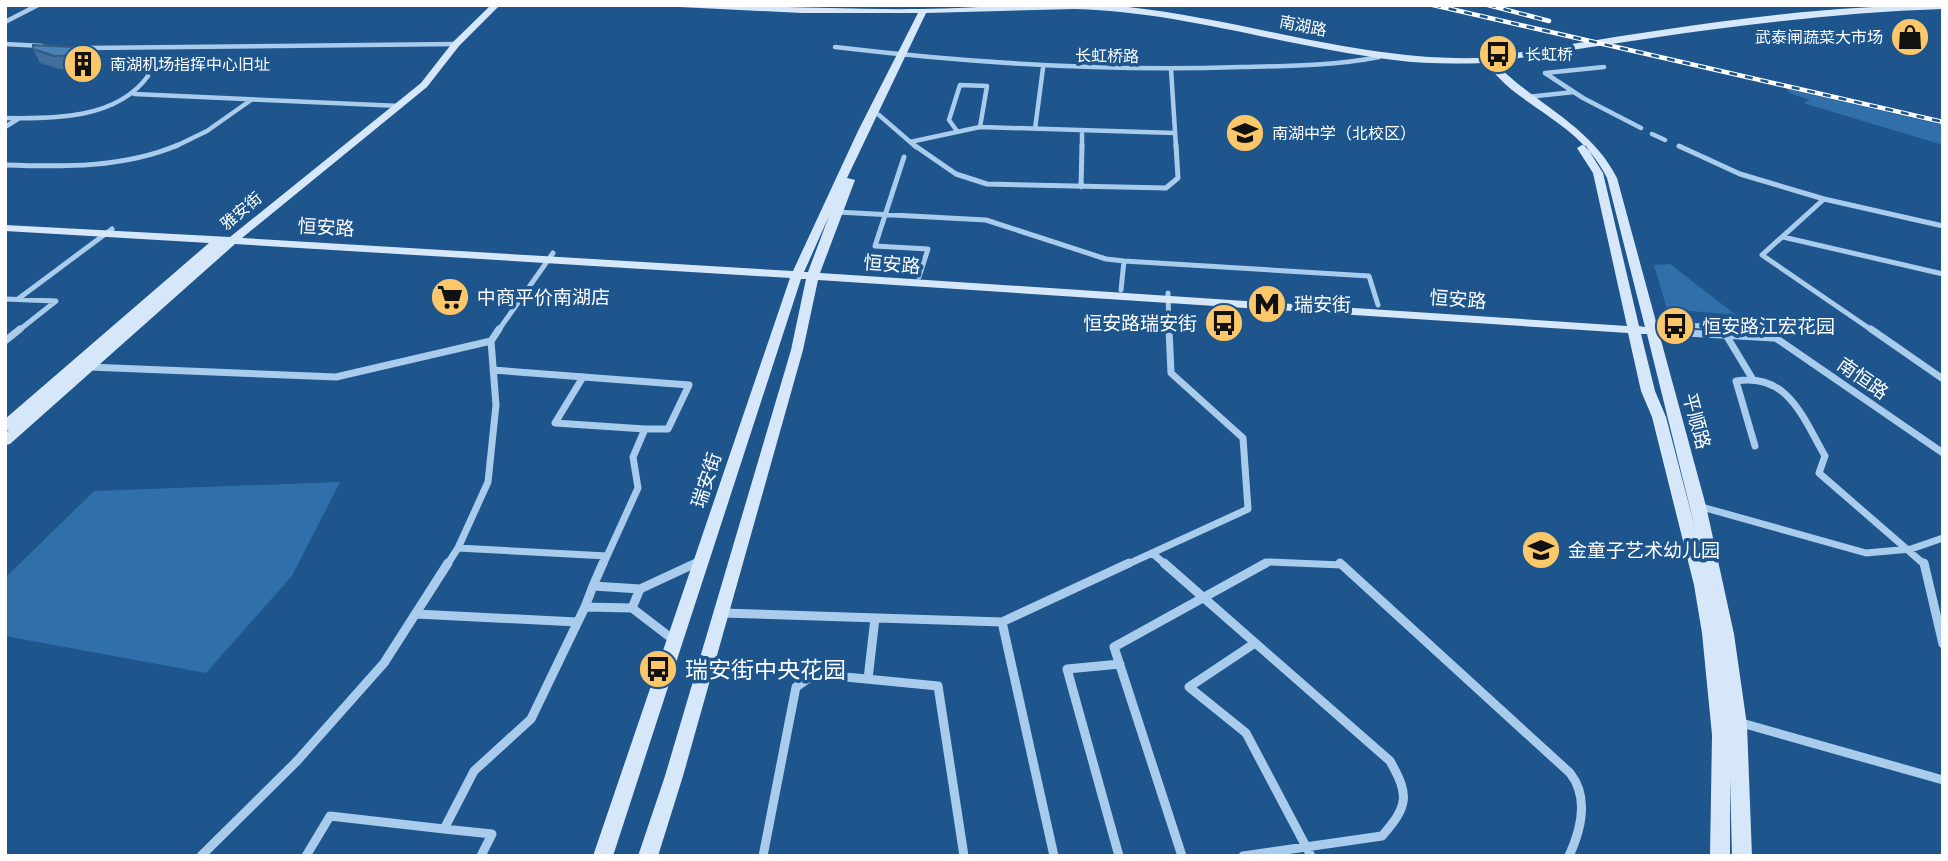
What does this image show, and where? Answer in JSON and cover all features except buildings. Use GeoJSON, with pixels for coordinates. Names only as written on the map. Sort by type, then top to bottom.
{"type":"FeatureCollection","features":[{"type":"Feature","properties":{"kind":"main road","name":"雅安街"},"geometry":{"type":"LineString","coordinates":[[7,435],[229,238],[396,106],[487,5]]}},
{"type":"Feature","properties":{"kind":"main road","name":"雅安街"},"geometry":{"type":"LineString","coordinates":[[452,44],[496,5]]}},
{"type":"Feature","properties":{"kind":"main road","name":"南湖路"},"geometry":{"type":"LineString","coordinates":[[682,5],[816,11],[1123,9],[1379,57],[1483,58],[1879,5]]}},
{"type":"Feature","properties":{"kind":"main road","name":"南湖路"},"geometry":{"type":"LineString","coordinates":[[1335,47],[1424,58],[1483,58],[1800,17],[1874,9],[1943,7]]}},
{"type":"Feature","properties":{"kind":"main road","name":"瑞安街"},"geometry":{"type":"LineString","coordinates":[[603,856],[702,560],[804,274],[903,55],[926,11]]}},
{"type":"Feature","properties":{"kind":"main road","name":"瑞安街"},"geometry":{"type":"LineString","coordinates":[[648,856],[722,613],[797,350],[804,274],[837,212],[903,55]]}},
{"type":"Feature","properties":{"kind":"main road","name":"平顺路"},"geometry":{"type":"LineString","coordinates":[[1483,58],[1527,97],[1588,143],[1606,164],[1643,326],[1648,390],[1658,417],[1702,585],[1710,633],[1721,725],[1720,856]]}},
{"type":"Feature","properties":{"kind":"main road","name":"平顺路"},"geometry":{"type":"LineString","coordinates":[[1483,58],[1507,87],[1578,144],[1591,159],[1598,173],[1698,506],[1726,634],[1738,722],[1742,856]]}},
{"type":"Feature","properties":{"kind":"main road","name":"恒安路"},"geometry":{"type":"LineString","coordinates":[[5,222],[108,232]]}},
{"type":"Feature","properties":{"kind":"main road","name":"恒安路"},"geometry":{"type":"LineString","coordinates":[[5,228],[551,256],[1643,326]]}},
{"type":"Feature","properties":{"kind":"main road","name":"雅安街"},"geometry":{"type":"LineString","coordinates":[[7,435],[89,367],[229,238]]}},
{"type":"Feature","properties":{"kind":"main road","name":"恒安路"},"geometry":{"type":"LineString","coordinates":[[804,274],[919,277],[1121,290],[1168,296],[1378,305],[1643,326]]}},
{"type":"Feature","properties":{"kind":"street"},"geometry":{"type":"LineString","coordinates":[[5,22],[38,5]]}},
{"type":"Feature","properties":{"kind":"street"},"geometry":{"type":"LineString","coordinates":[[5,44],[55,47]]}},
{"type":"Feature","properties":{"kind":"street"},"geometry":{"type":"LineString","coordinates":[[80,48],[452,44]]}},
{"type":"Feature","properties":{"kind":"street","name":"长虹桥路"},"geometry":{"type":"LineString","coordinates":[[835,47],[1044,68],[1226,70],[1334,64],[1379,57]]}},
{"type":"Feature","properties":{"kind":"street"},"geometry":{"type":"LineString","coordinates":[[5,118],[41,119],[80,114],[113,104],[134,94],[148,76],[146,71],[139,67],[125,64]]}},
{"type":"Feature","properties":{"kind":"street"},"geometry":{"type":"LineString","coordinates":[[1604,67],[1545,73],[1641,128]]}},
{"type":"Feature","properties":{"kind":"street"},"geometry":{"type":"LineString","coordinates":[[1035,129],[1044,68]]}},
{"type":"Feature","properties":{"kind":"street"},"geometry":{"type":"LineString","coordinates":[[878,115],[951,174],[969,181],[987,184],[1151,190],[1166,188],[1178,178],[1171,69]]}},
{"type":"Feature","properties":{"kind":"street"},"geometry":{"type":"LineString","coordinates":[[957,131],[949,120],[960,85],[964,84],[987,86],[980,127]]}},
{"type":"Feature","properties":{"kind":"street"},"geometry":{"type":"LineString","coordinates":[[1527,97],[1575,92]]}},
{"type":"Feature","properties":{"kind":"street"},"geometry":{"type":"LineString","coordinates":[[134,94],[396,106]]}},
{"type":"Feature","properties":{"kind":"street"},"geometry":{"type":"LineString","coordinates":[[5,165],[79,167],[147,156],[192,139],[251,100]]}},
{"type":"Feature","properties":{"kind":"street"},"geometry":{"type":"LineString","coordinates":[[5,127],[19,119]]}},
{"type":"Feature","properties":{"kind":"street"},"geometry":{"type":"LineString","coordinates":[[910,142],[980,127],[1175,133]]}},
{"type":"Feature","properties":{"kind":"street"},"geometry":{"type":"LineString","coordinates":[[1081,187],[1082,130]]}},
{"type":"Feature","properties":{"kind":"street"},"geometry":{"type":"LineString","coordinates":[[1652,134],[1665,140]]}},
{"type":"Feature","properties":{"kind":"street"},"geometry":{"type":"LineString","coordinates":[[1679,146],[1740,174],[1824,199],[1943,226]]}},
{"type":"Feature","properties":{"kind":"street"},"geometry":{"type":"LineString","coordinates":[[904,157],[875,246],[928,249],[919,277]]}},
{"type":"Feature","properties":{"kind":"street"},"geometry":{"type":"LineString","coordinates":[[1824,199],[1762,255],[1943,379]]}},
{"type":"Feature","properties":{"kind":"street"},"geometry":{"type":"LineString","coordinates":[[837,212],[986,220],[1106,259],[1369,276],[1378,305]]}},
{"type":"Feature","properties":{"kind":"street"},"geometry":{"type":"LineString","coordinates":[[18,299],[108,232]]}},
{"type":"Feature","properties":{"kind":"street"},"geometry":{"type":"LineString","coordinates":[[1783,236],[1943,274]]}},
{"type":"Feature","properties":{"kind":"street"},"geometry":{"type":"LineString","coordinates":[[201,856],[315,741],[384,663],[458,548],[488,482],[496,405],[491,341],[551,256]]}},
{"type":"Feature","properties":{"kind":"street"},"geometry":{"type":"LineString","coordinates":[[1121,290],[1124,261]]}},
{"type":"Feature","properties":{"kind":"street"},"geometry":{"type":"LineString","coordinates":[[722,613],[1002,622],[1248,509],[1243,438],[1171,373],[1168,296]]}},
{"type":"Feature","properties":{"kind":"street"},"geometry":{"type":"LineString","coordinates":[[5,299],[56,301],[5,341]]}},
{"type":"Feature","properties":{"kind":"street","name":"恒安路"},"geometry":{"type":"LineString","coordinates":[[1643,326],[1765,330]]}},
{"type":"Feature","properties":{"kind":"street","name":"恒安路"},"geometry":{"type":"LineString","coordinates":[[1643,326],[1776,338]]}},
{"type":"Feature","properties":{"kind":"street","name":"南恒路"},"geometry":{"type":"LineString","coordinates":[[1765,330],[1943,453]]}},
{"type":"Feature","properties":{"kind":"street"},"geometry":{"type":"LineString","coordinates":[[1726,335],[1752,378]]}},
{"type":"Feature","properties":{"kind":"street"},"geometry":{"type":"LineString","coordinates":[[89,367],[336,377],[491,341]]}},
{"type":"Feature","properties":{"kind":"street"},"geometry":{"type":"LineString","coordinates":[[493,370],[689,385],[668,429],[555,423],[583,377]]}},
{"type":"Feature","properties":{"kind":"street"},"geometry":{"type":"LineString","coordinates":[[1755,446],[1736,382],[1752,378],[1773,383],[1787,392],[1825,456],[1819,473],[1924,562],[1943,644]]}},
{"type":"Feature","properties":{"kind":"street"},"geometry":{"type":"LineString","coordinates":[[443,829],[474,771],[531,719],[638,488],[633,457],[645,429]]}},
{"type":"Feature","properties":{"kind":"street"},"geometry":{"type":"LineString","coordinates":[[1698,506],[1866,553],[1911,549],[1943,538]]}},
{"type":"Feature","properties":{"kind":"street"},"geometry":{"type":"LineString","coordinates":[[458,548],[607,556]]}},
{"type":"Feature","properties":{"kind":"street"},"geometry":{"type":"LineString","coordinates":[[1152,553],[1390,761],[1404,785],[1401,814],[1382,836],[1309,851],[1243,856]]}},
{"type":"Feature","properties":{"kind":"street"},"geometry":{"type":"LineString","coordinates":[[593,586],[640,589],[702,560]]}},
{"type":"Feature","properties":{"kind":"street"},"geometry":{"type":"LineString","coordinates":[[1182,856],[1114,647],[1269,562],[1340,564],[1570,773],[1580,786],[1580,831],[1569,856]]}},
{"type":"Feature","properties":{"kind":"street"},"geometry":{"type":"LineString","coordinates":[[632,608],[640,589]]}},
{"type":"Feature","properties":{"kind":"street"},"geometry":{"type":"LineString","coordinates":[[585,607],[632,608],[675,641]]}},
{"type":"Feature","properties":{"kind":"street"},"geometry":{"type":"LineString","coordinates":[[416,614],[577,622]]}},
{"type":"Feature","properties":{"kind":"street"},"geometry":{"type":"LineString","coordinates":[[868,680],[875,618]]}},
{"type":"Feature","properties":{"kind":"street"},"geometry":{"type":"LineString","coordinates":[[1002,622],[1054,856]]}},
{"type":"Feature","properties":{"kind":"street"},"geometry":{"type":"LineString","coordinates":[[1255,643],[1189,687],[1246,733],[1309,851]]}},
{"type":"Feature","properties":{"kind":"street"},"geometry":{"type":"LineString","coordinates":[[1119,856],[1067,669],[1120,664]]}},
{"type":"Feature","properties":{"kind":"street"},"geometry":{"type":"LineString","coordinates":[[763,856],[796,687],[815,674],[938,686],[964,856]]}},
{"type":"Feature","properties":{"kind":"street"},"geometry":{"type":"LineString","coordinates":[[1738,722],[1943,780]]}},
{"type":"Feature","properties":{"kind":"street"},"geometry":{"type":"LineString","coordinates":[[306,856],[330,816],[492,834],[481,856]]}},
{"type":"Feature","properties":{"kind":"shaded area"},"geometry":{"type":"Polygon","coordinates":[[[1787,89],[1943,125],[1943,145],[1803,103],[1810,100],[1789,93],[1787,89]]]}},
{"type":"Feature","properties":{"kind":"shaded area"},"geometry":{"type":"Polygon","coordinates":[[[1670,264],[1736,315],[1667,309],[1654,265],[1670,264]]]}},
{"type":"Feature","properties":{"kind":"shaded area"},"geometry":{"type":"Polygon","coordinates":[[[340,482],[292,576],[206,673],[5,636],[5,578],[94,491],[340,482]]]}},
{"type":"Feature","properties":{"kind":"railway"},"geometry":{"type":"LineString","coordinates":[[1433,5],[1943,122]]}},
{"type":"Feature","properties":{"kind":"railway"},"geometry":{"type":"LineString","coordinates":[[1488,5],[1549,21]]}},
{"type":"Feature","properties":{"kind":"place","name":"武泰闸蔬菜大市场"},"geometry":{"type":"Point","coordinates":[1910,37]}},
{"type":"Feature","properties":{"kind":"place","name":"长虹桥"},"geometry":{"type":"Point","coordinates":[1498,54]}},
{"type":"Feature","properties":{"kind":"place","name":"南湖机场指挥中心旧址"},"geometry":{"type":"Point","coordinates":[83,64]}},
{"type":"Feature","properties":{"kind":"place","name":"南湖中学（北校区）"},"geometry":{"type":"Point","coordinates":[1245,133]}},
{"type":"Feature","properties":{"kind":"place","name":"中商平价南湖店"},"geometry":{"type":"Point","coordinates":[450,297]}},
{"type":"Feature","properties":{"kind":"place","name":"瑞安街"},"geometry":{"type":"Point","coordinates":[1267,304]}},
{"type":"Feature","properties":{"kind":"place","name":"恒安路瑞安街"},"geometry":{"type":"Point","coordinates":[1224,323]}},
{"type":"Feature","properties":{"kind":"place","name":"恒安路江宏花园"},"geometry":{"type":"Point","coordinates":[1675,326]}},
{"type":"Feature","properties":{"kind":"place","name":"金童子艺术幼儿园"},"geometry":{"type":"Point","coordinates":[1541,550]}},
{"type":"Feature","properties":{"kind":"place","name":"瑞安街中央花园"},"geometry":{"type":"Point","coordinates":[658,669]}}]}
